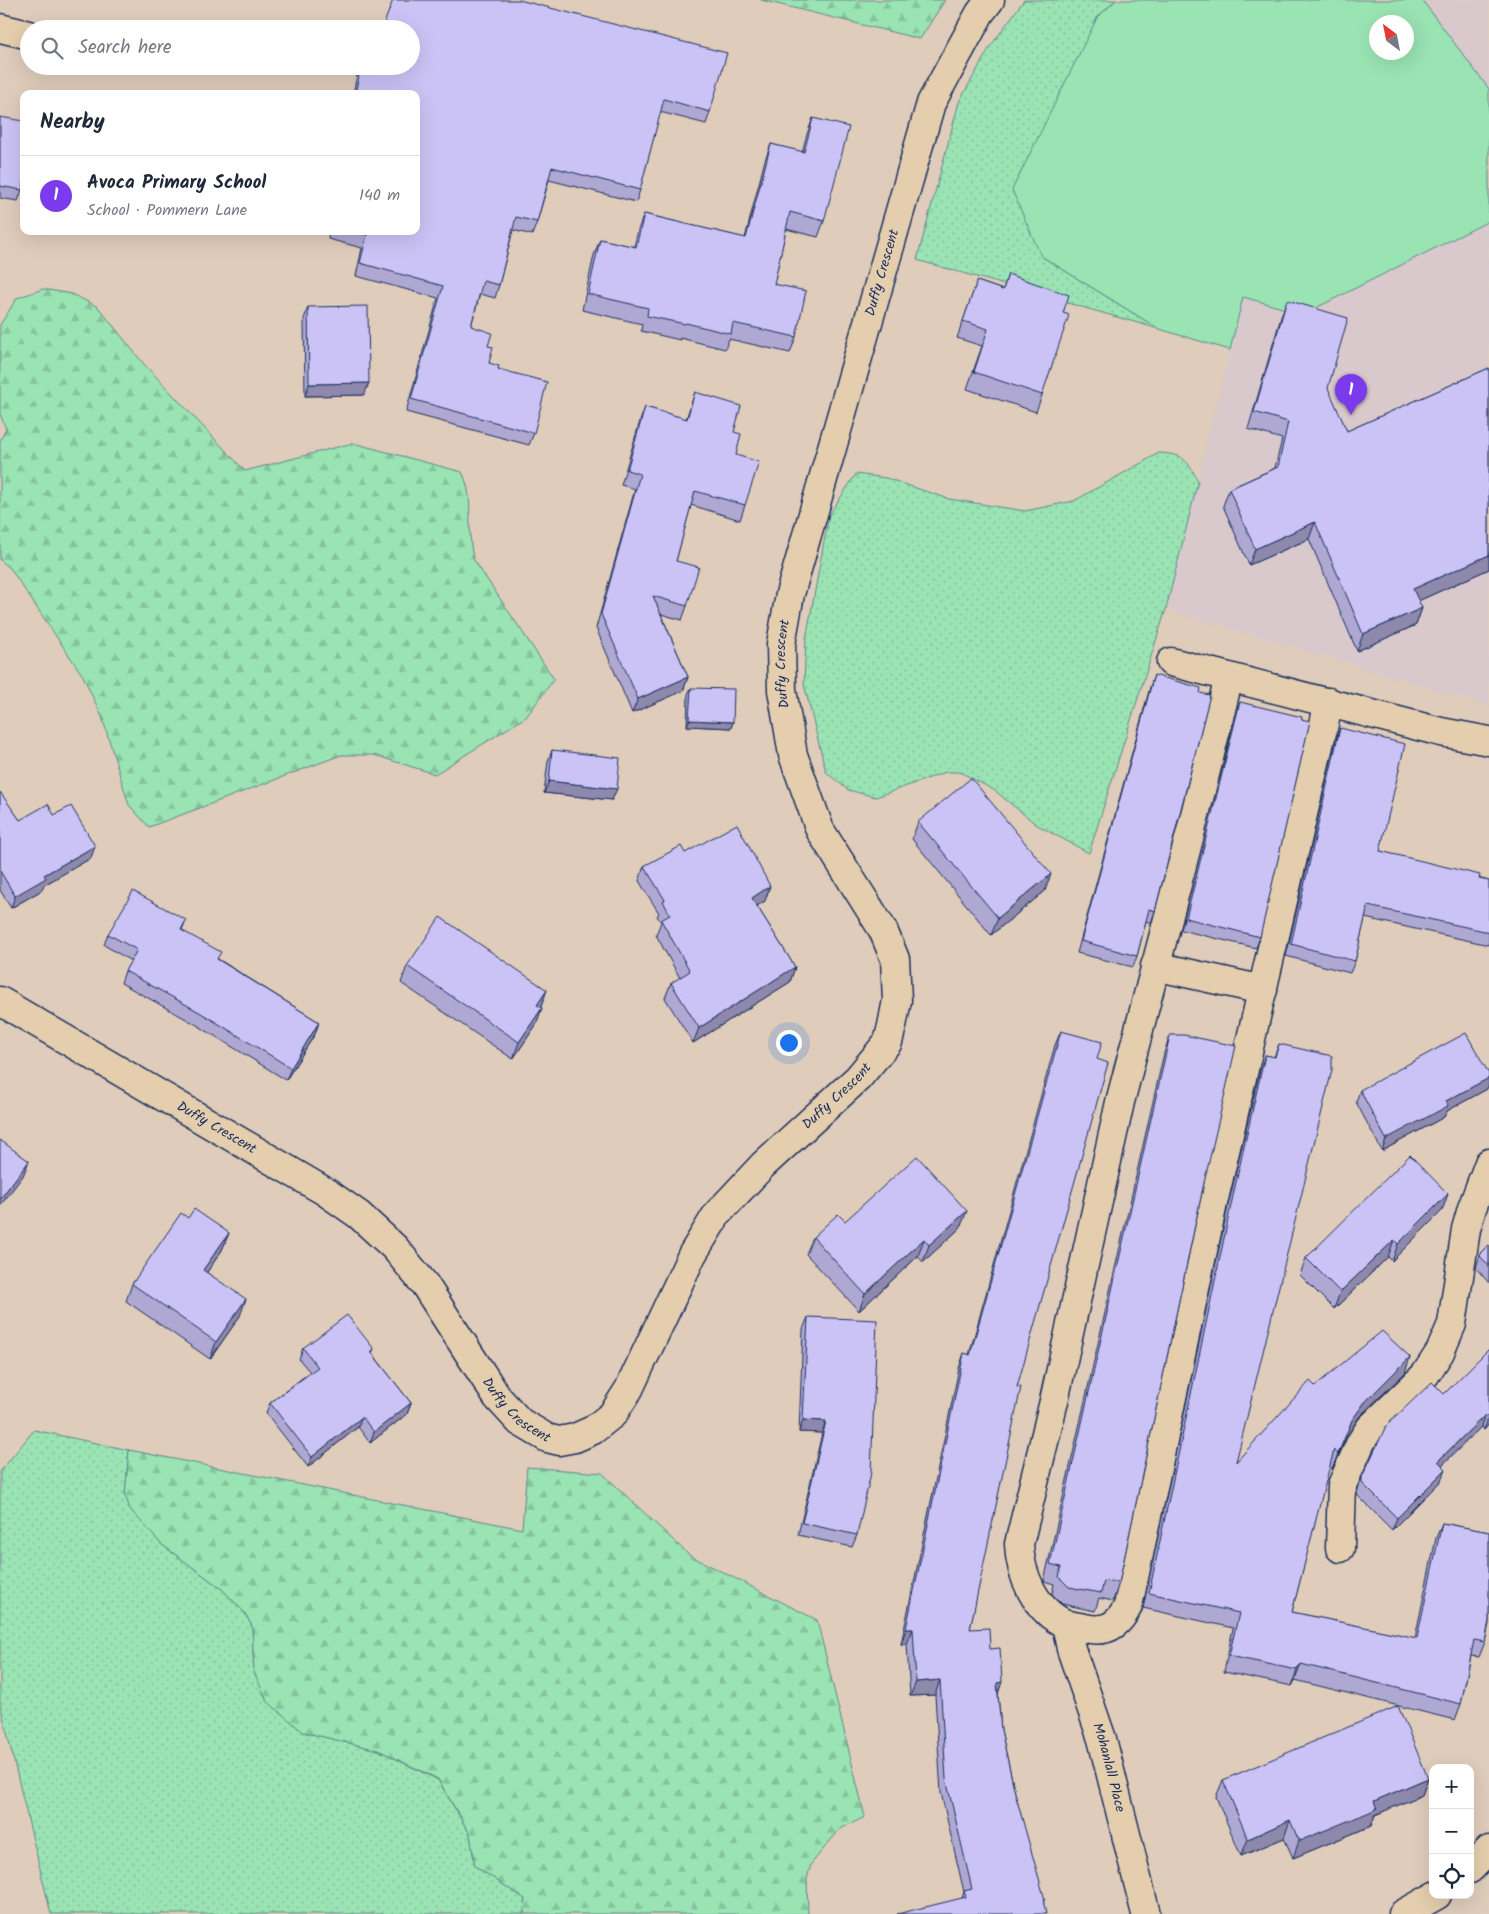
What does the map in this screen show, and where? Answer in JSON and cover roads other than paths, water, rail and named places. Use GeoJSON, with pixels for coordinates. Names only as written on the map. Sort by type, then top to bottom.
{"type":"FeatureCollection","features":[{"type":"Feature","properties":{"kind":"street","name":"Duffy Crescent"},"geometry":{"type":"LineString","coordinates":[[0,1001],[318,1187],[359,1215],[395,1248],[424,1284],[497,1397],[520,1422],[532,1430],[559,1441],[575,1438],[593,1430],[613,1414],[629,1389],[692,1255],[716,1214],[763,1165],[858,1078],[888,1042],[897,1000],[895,959],[884,930],[820,830],[793,755],[782,690],[781,644],[790,594],[931,103],[980,13],[990,0]]}},
{"type":"Feature","properties":{"kind":"street"},"geometry":{"type":"LineString","coordinates":[[0,28],[20,33]]}},
{"type":"Feature","properties":{"kind":"street"},"geometry":{"type":"LineString","coordinates":[[1172,662],[1441,732],[1489,741]]}},
{"type":"Feature","properties":{"kind":"street"},"geometry":{"type":"LineString","coordinates":[[1229,676],[1191,831],[1120,1102],[1054,1401],[1019,1544],[1021,1568],[1034,1594],[1048,1610],[1066,1624],[1090,1629],[1110,1628],[1123,1617],[1128,1606],[1213,1203],[1329,702]]}},
{"type":"Feature","properties":{"kind":"street"},"geometry":{"type":"LineString","coordinates":[[1155,966],[1263,990]]}},
{"type":"Feature","properties":{"kind":"street"},"geometry":{"type":"LineString","coordinates":[[1340,1548],[1342,1485],[1360,1442],[1370,1428],[1425,1375],[1440,1352],[1452,1324],[1466,1229],[1489,1163]]}},
{"type":"Feature","properties":{"kind":"street","name":"Mohanlall Place"},"geometry":{"type":"LineString","coordinates":[[1066,1624],[1072,1649],[1102,1740],[1146,1914]]}},
{"type":"Feature","properties":{"kind":"street"},"geometry":{"type":"LineString","coordinates":[[1474,1865],[1489,1850]]}},
{"type":"Feature","properties":{"kind":"street"},"geometry":{"type":"LineString","coordinates":[[1403,1914],[1430,1899]]}},
{"type":"Feature","properties":{"kind":"place","name":"Avoca Primary School"},"geometry":{"type":"Point","coordinates":[1351,415]}}]}
